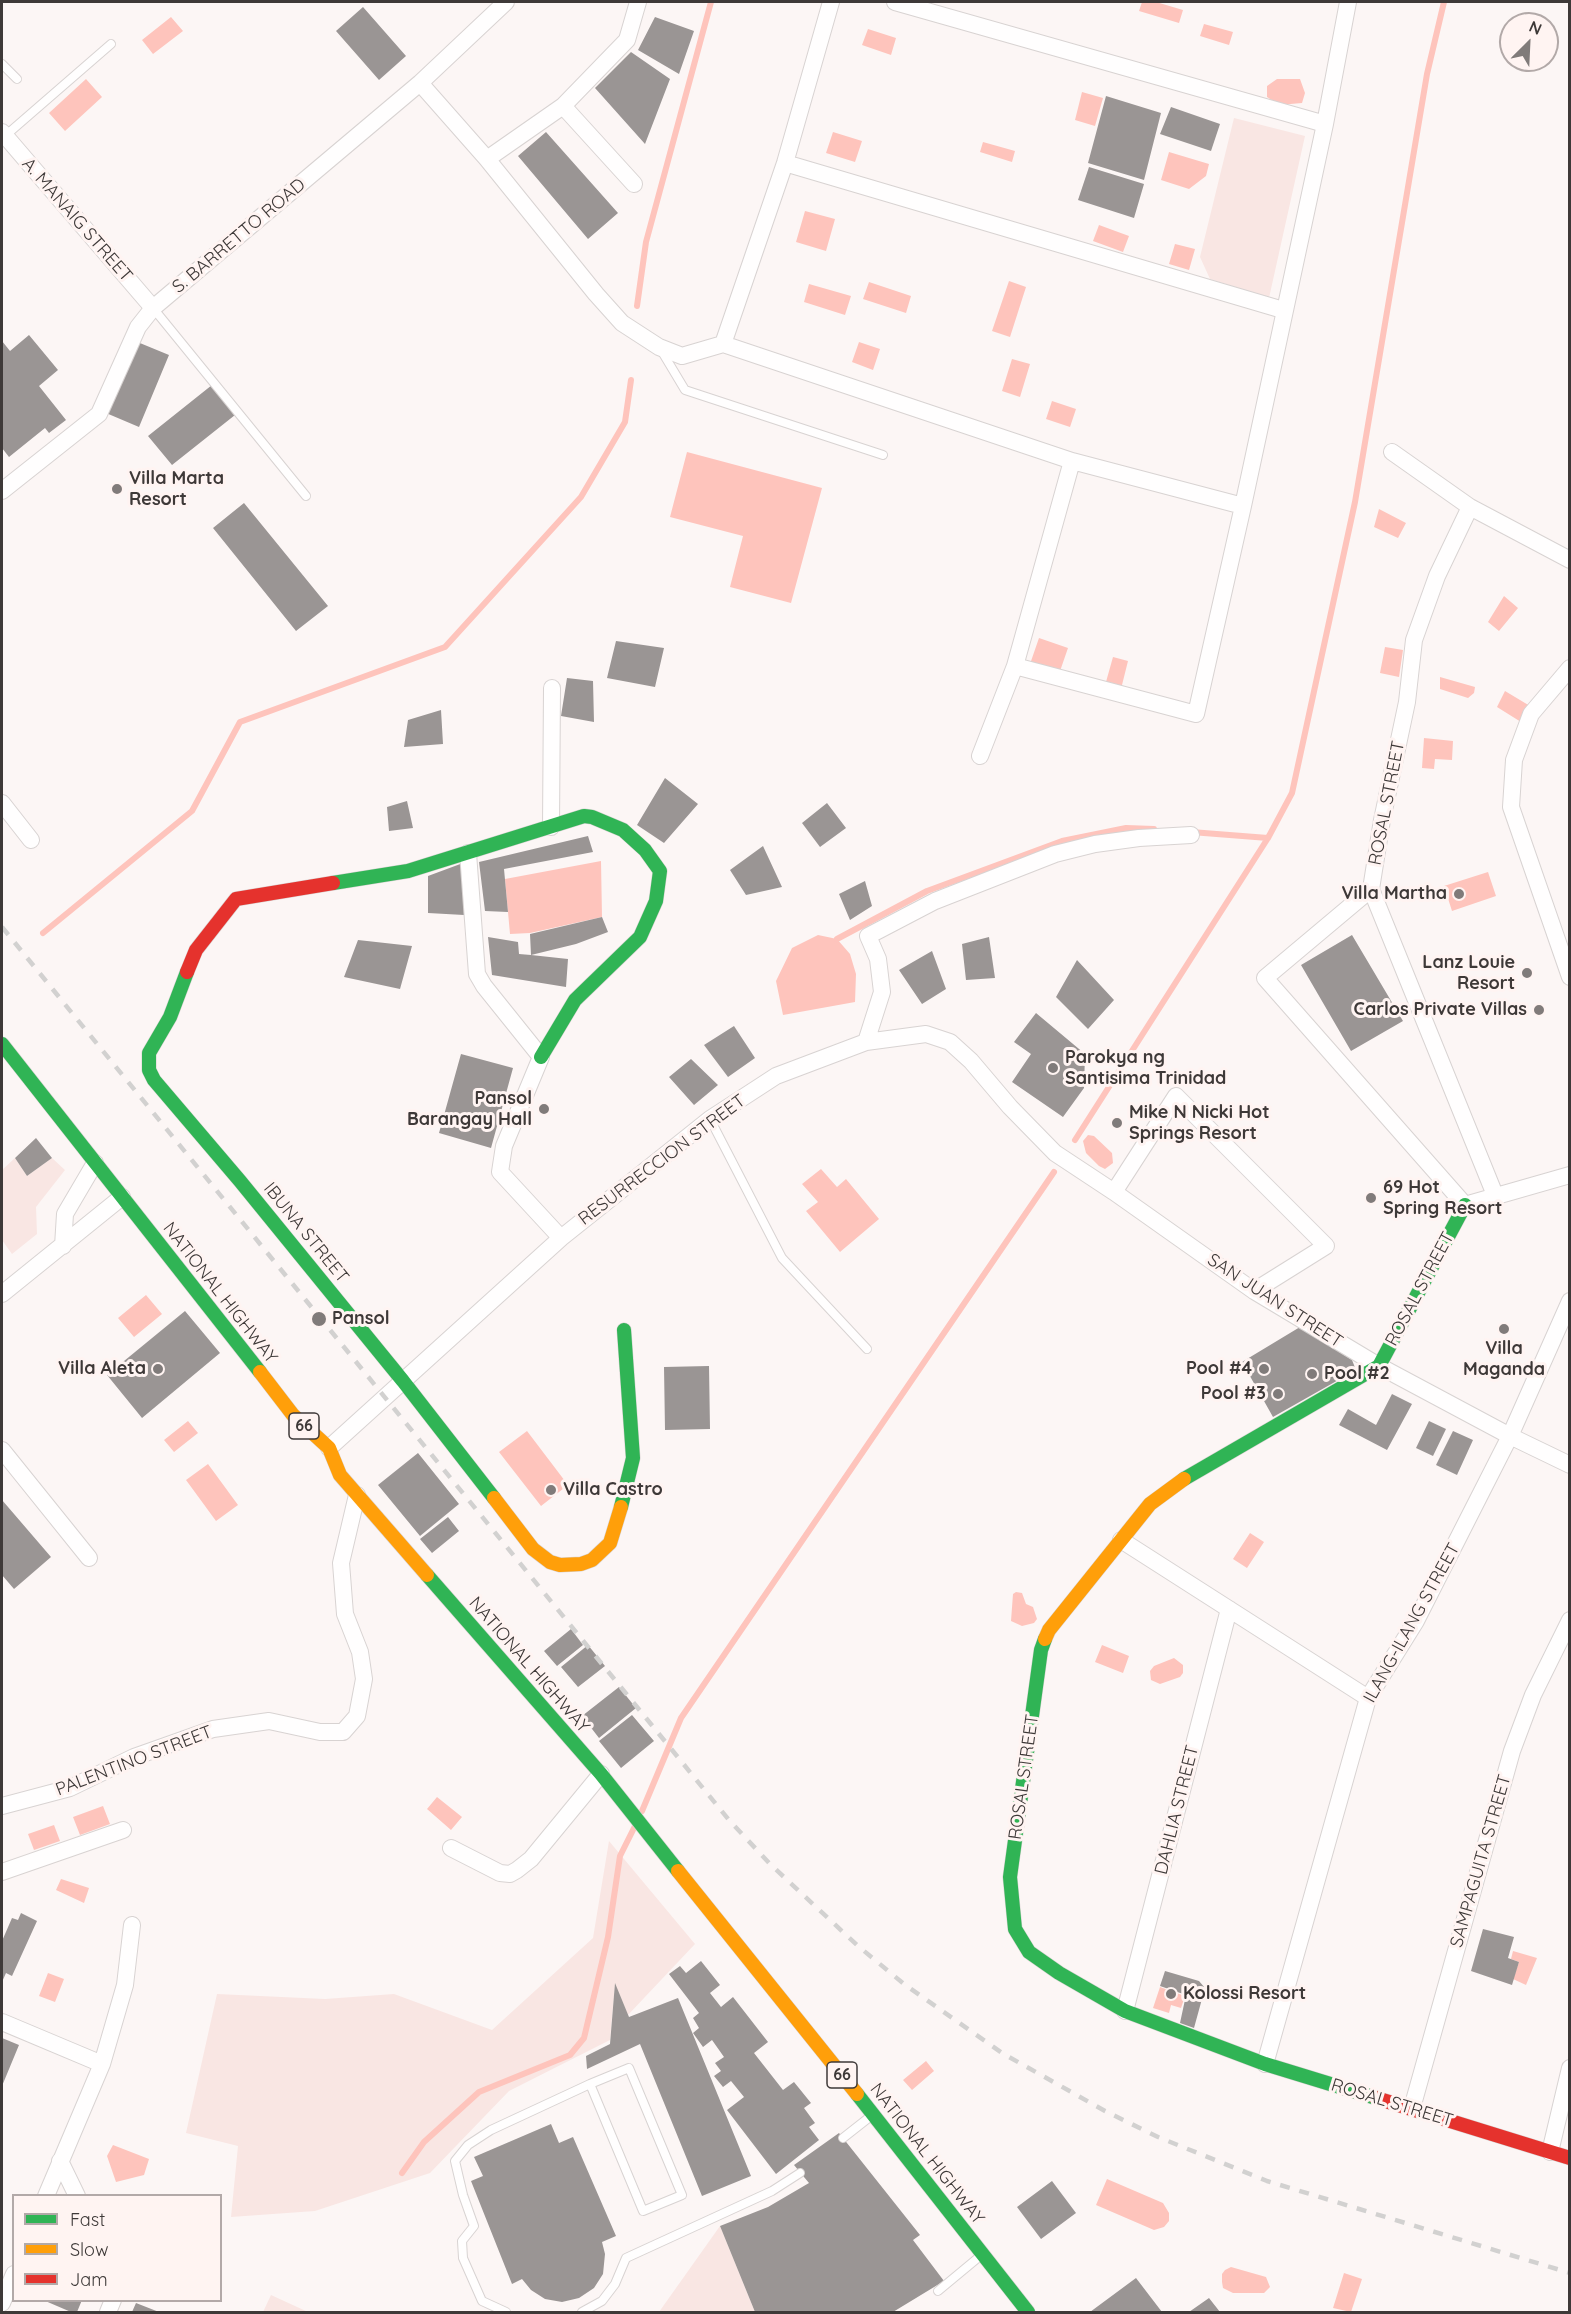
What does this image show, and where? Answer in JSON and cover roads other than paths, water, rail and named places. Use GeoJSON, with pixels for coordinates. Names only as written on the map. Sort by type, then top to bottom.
{"type":"FeatureCollection","features":[{"type":"Feature","properties":{"kind":"street","name":"S. BARRETTO ROAD"},"geometry":{"type":"LineString","coordinates":[[2,491],[99,414],[138,327],[153,308],[420,83],[506,2]]}},
{"type":"Feature","properties":{"kind":"street"},"geometry":{"type":"LineString","coordinates":[[487,159],[563,106],[627,40],[638,2]]}},
{"type":"Feature","properties":{"kind":"street"},"geometry":{"type":"LineString","coordinates":[[723,344],[785,163],[831,2]]}},
{"type":"Feature","properties":{"kind":"street"},"geometry":{"type":"LineString","coordinates":[[895,2],[1325,124]]}},
{"type":"Feature","properties":{"kind":"street"},"geometry":{"type":"LineString","coordinates":[[1015,666],[1196,714],[1325,124],[1348,2]]}},
{"type":"Feature","properties":{"kind":"street"},"geometry":{"type":"LineString","coordinates":[[420,83],[487,159],[588,285],[622,322],[659,346],[682,356],[723,344],[1072,461],[1243,506]]}},
{"type":"Feature","properties":{"kind":"street"},"geometry":{"type":"LineString","coordinates":[[563,106],[634,184]]}},
{"type":"Feature","properties":{"kind":"street","name":"A. MANAIG STREET"},"geometry":{"type":"LineString","coordinates":[[3,134],[153,308]]}},
{"type":"Feature","properties":{"kind":"street"},"geometry":{"type":"LineString","coordinates":[[785,163],[1284,310]]}},
{"type":"Feature","properties":{"kind":"street"},"geometry":{"type":"LineString","coordinates":[[1392,452],[1470,507],[1569,560]]}},
{"type":"Feature","properties":{"kind":"street"},"geometry":{"type":"LineString","coordinates":[[980,756],[1015,666],[1072,461]]}},
{"type":"Feature","properties":{"kind":"street","name":"ROSAL STREET"},"geometry":{"type":"LineString","coordinates":[[1470,507],[1437,576],[1414,640],[1407,702],[1382,820],[1371,889],[1495,1195]]}},
{"type":"Feature","properties":{"kind":"street"},"geometry":{"type":"LineString","coordinates":[[1569,668],[1531,714],[1514,760],[1511,807],[1569,977]]}},
{"type":"Feature","properties":{"kind":"street"},"geometry":{"type":"LineString","coordinates":[[551,827],[552,688]]}},
{"type":"Feature","properties":{"kind":"street"},"geometry":{"type":"LineString","coordinates":[[2,803],[31,840]]}},
{"type":"Feature","properties":{"kind":"street","name":"IBUNA STREET"},"geometry":{"type":"LineString","coordinates":[[541,1057],[575,1000],[640,937],[656,901],[660,871],[645,850],[624,830],[584,816],[408,871],[236,899],[195,950],[170,1017],[149,1053],[147,1062],[154,1080],[226,1163],[403,1381],[533,1549],[550,1562],[571,1566],[592,1560],[610,1543],[615,1532],[633,1458],[624,1330]]}},
{"type":"Feature","properties":{"kind":"street"},"geometry":{"type":"LineString","coordinates":[[866,1042],[882,992],[878,959],[868,936],[935,902],[1055,854],[1128,839],[1191,835]]}},
{"type":"Feature","properties":{"kind":"street"},"geometry":{"type":"LineString","coordinates":[[468,853],[477,974],[541,1057],[504,1146],[500,1172],[561,1238]]}},
{"type":"Feature","properties":{"kind":"street"},"geometry":{"type":"LineString","coordinates":[[1371,889],[1265,978],[1465,1204],[1569,1175]]}},
{"type":"Feature","properties":{"kind":"street","name":"RESURRECCION STREET"},"geometry":{"type":"LineString","coordinates":[[329,1448],[561,1238],[710,1119],[776,1076],[866,1042],[926,1034],[950,1042],[971,1061],[1010,1107],[1055,1153]]}},
{"type":"Feature","properties":{"kind":"street","name":"NATIONAL HIGHWAY"},"geometry":{"type":"LineString","coordinates":[[2,1044],[12,1064],[95,1163],[293,1416],[329,1448],[340,1475],[601,1774],[873,2114],[1028,2313]]}},
{"type":"Feature","properties":{"kind":"street"},"geometry":{"type":"LineString","coordinates":[[1114,1192],[1176,1096],[1326,1246],[1254,1291]]}},
{"type":"Feature","properties":{"kind":"street","name":"SAN JUAN STREET"},"geometry":{"type":"LineString","coordinates":[[1055,1153],[1254,1291],[1379,1366],[1509,1436],[1569,1465]]}},
{"type":"Feature","properties":{"kind":"street"},"geometry":{"type":"LineString","coordinates":[[63,1246],[65,1214],[95,1163]]}},
{"type":"Feature","properties":{"kind":"street"},"geometry":{"type":"LineString","coordinates":[[2,1294],[122,1197]]}},
{"type":"Feature","properties":{"kind":"street","name":"ROSAL STREET"},"geometry":{"type":"LineString","coordinates":[[1465,1204],[1379,1366],[1180,1481],[1150,1504],[1049,1630],[1041,1650],[1010,1877],[1016,1929],[1029,1952],[1059,1973],[1125,2011],[1265,2064],[1569,2158]]}},
{"type":"Feature","properties":{"kind":"street","name":"ILANG-ILANG STREET"},"geometry":{"type":"LineString","coordinates":[[1265,2064],[1368,1698],[1416,1621],[1509,1436],[1569,1301]]}},
{"type":"Feature","properties":{"kind":"street"},"geometry":{"type":"LineString","coordinates":[[2,1450],[88,1558]]}},
{"type":"Feature","properties":{"kind":"street","name":"PALENTINO STREET"},"geometry":{"type":"LineString","coordinates":[[2,1806],[70,1788],[134,1757],[213,1729],[269,1721],[320,1732],[343,1732],[357,1716],[364,1679],[360,1652],[345,1614],[341,1563],[357,1495]]}},
{"type":"Feature","properties":{"kind":"street"},"geometry":{"type":"LineString","coordinates":[[1121,1540],[1368,1698]]}},
{"type":"Feature","properties":{"kind":"street","name":"DAHLIA STREET"},"geometry":{"type":"LineString","coordinates":[[1125,2011],[1229,1609]]}},
{"type":"Feature","properties":{"kind":"street","name":"SAMPAGUITA STREET"},"geometry":{"type":"LineString","coordinates":[[1412,2109],[1512,1751],[1533,1695],[1569,1620]]}},
{"type":"Feature","properties":{"kind":"street"},"geometry":{"type":"LineString","coordinates":[[451,1848],[500,1873],[510,1874],[531,1859],[601,1774]]}},
{"type":"Feature","properties":{"kind":"street"},"geometry":{"type":"LineString","coordinates":[[2,1872],[123,1830]]}},
{"type":"Feature","properties":{"kind":"street"},"geometry":{"type":"LineString","coordinates":[[47,2194],[102,2064],[125,1985],[132,1925]]}},
{"type":"Feature","properties":{"kind":"street"},"geometry":{"type":"LineString","coordinates":[[2,2022],[102,2064]]}},
{"type":"Feature","properties":{"kind":"street"},"geometry":{"type":"LineString","coordinates":[[1550,2152],[1569,2068]]}},
{"type":"Feature","properties":{"kind":"street"},"geometry":{"type":"LineString","coordinates":[[60,2161],[76,2194]]}},
{"type":"Feature","properties":{"kind":"street"},"geometry":{"type":"LineString","coordinates":[[2,2303],[12,2279]]}},
{"type":"Feature","properties":{"kind":"lane"},"geometry":{"type":"LineString","coordinates":[[3,134],[111,45]]}},
{"type":"Feature","properties":{"kind":"lane"},"geometry":{"type":"LineString","coordinates":[[2,64],[17,79]]}},
{"type":"Feature","properties":{"kind":"lane"},"geometry":{"type":"LineString","coordinates":[[153,308],[306,496]]}},
{"type":"Feature","properties":{"kind":"lane"},"geometry":{"type":"LineString","coordinates":[[659,346],[686,390],[883,455]]}},
{"type":"Feature","properties":{"kind":"lane"},"geometry":{"type":"LineString","coordinates":[[710,1119],[782,1258],[867,1349]]}},
{"type":"Feature","properties":{"kind":"lane"},"geometry":{"type":"LineString","coordinates":[[506,2313],[482,2301],[462,2258],[462,2241],[474,2226],[455,2162],[468,2145],[491,2130],[590,2084],[629,2068],[682,2195],[643,2211],[590,2084]]}},
{"type":"Feature","properties":{"kind":"lane"},"geometry":{"type":"LineString","coordinates":[[843,2138],[873,2114]]}},
{"type":"Feature","properties":{"kind":"lane"},"geometry":{"type":"LineString","coordinates":[[582,2313],[602,2301],[615,2284],[626,2258],[772,2191],[800,2173]]}},
{"type":"Feature","properties":{"kind":"lane"},"geometry":{"type":"LineString","coordinates":[[938,2291],[983,2254]]}},
{"type":"Feature","properties":{"kind":"waterway"},"geometry":{"type":"LineString","coordinates":[[637,306],[646,242],[711,2]]}},
{"type":"Feature","properties":{"kind":"waterway"},"geometry":{"type":"LineString","coordinates":[[1075,1140],[1268,838],[1292,793],[1355,502],[1427,74],[1444,2]]}},
{"type":"Feature","properties":{"kind":"waterway"},"geometry":{"type":"LineString","coordinates":[[43,933],[192,811],[240,722],[445,647],[581,497],[625,422],[631,380]]}},
{"type":"Feature","properties":{"kind":"waterway"},"geometry":{"type":"LineString","coordinates":[[837,939],[927,891],[1062,841],[1126,828],[1154,829]]}},
{"type":"Feature","properties":{"kind":"waterway"},"geometry":{"type":"LineString","coordinates":[[1191,832],[1268,838]]}},
{"type":"Feature","properties":{"kind":"waterway"},"geometry":{"type":"LineString","coordinates":[[642,1811],[681,1718],[1054,1172]]}},
{"type":"Feature","properties":{"kind":"waterway"},"geometry":{"type":"LineString","coordinates":[[402,2173],[424,2142],[479,2092],[570,2055],[584,2038],[608,1937],[620,1856],[635,1826]]}},
{"type":"Feature","properties":{"kind":"railway"},"geometry":{"type":"LineString","coordinates":[[2,927],[729,1820],[770,1864],[858,1946],[904,1984],[1002,2053],[1105,2111],[1158,2137],[1267,2181],[1570,2273]]}},
{"type":"Feature","properties":{"kind":"place","name":"Villa Marta Resort"},"geometry":{"type":"Point","coordinates":[117,489]}},
{"type":"Feature","properties":{"kind":"place","name":"Villa Martha"},"geometry":{"type":"Point","coordinates":[1459,894]}},
{"type":"Feature","properties":{"kind":"place","name":"Lanz Louie Resort"},"geometry":{"type":"Point","coordinates":[1527,973]}},
{"type":"Feature","properties":{"kind":"place","name":"Carlos Private Villas"},"geometry":{"type":"Point","coordinates":[1539,1010]}},
{"type":"Feature","properties":{"kind":"place","name":"Parokya ng Santisima Trinidad"},"geometry":{"type":"Point","coordinates":[1053,1068]}},
{"type":"Feature","properties":{"kind":"place","name":"Pansol Barangay Hall"},"geometry":{"type":"Point","coordinates":[544,1109]}},
{"type":"Feature","properties":{"kind":"place","name":"Mike N Nicki Hot Springs Resort"},"geometry":{"type":"Point","coordinates":[1117,1123]}},
{"type":"Feature","properties":{"kind":"place","name":"69 Hot Spring Resort"},"geometry":{"type":"Point","coordinates":[1371,1198]}},
{"type":"Feature","properties":{"kind":"place","name":"Pansol"},"geometry":{"type":"Point","coordinates":[319,1319]}},
{"type":"Feature","properties":{"kind":"place","name":"Villa Maganda"},"geometry":{"type":"Point","coordinates":[1504,1329]}},
{"type":"Feature","properties":{"kind":"place","name":"Villa Aleta"},"geometry":{"type":"Point","coordinates":[158,1369]}},
{"type":"Feature","properties":{"kind":"place","name":"Pool #4"},"geometry":{"type":"Point","coordinates":[1264,1369]}},
{"type":"Feature","properties":{"kind":"place","name":"Pool #2"},"geometry":{"type":"Point","coordinates":[1312,1374]}},
{"type":"Feature","properties":{"kind":"place","name":"Pool #3"},"geometry":{"type":"Point","coordinates":[1278,1394]}},
{"type":"Feature","properties":{"kind":"place","name":"Villa Castro"},"geometry":{"type":"Point","coordinates":[551,1490]}},
{"type":"Feature","properties":{"kind":"place","name":"Kolossi Resort"},"geometry":{"type":"Point","coordinates":[1171,1994]}}]}
